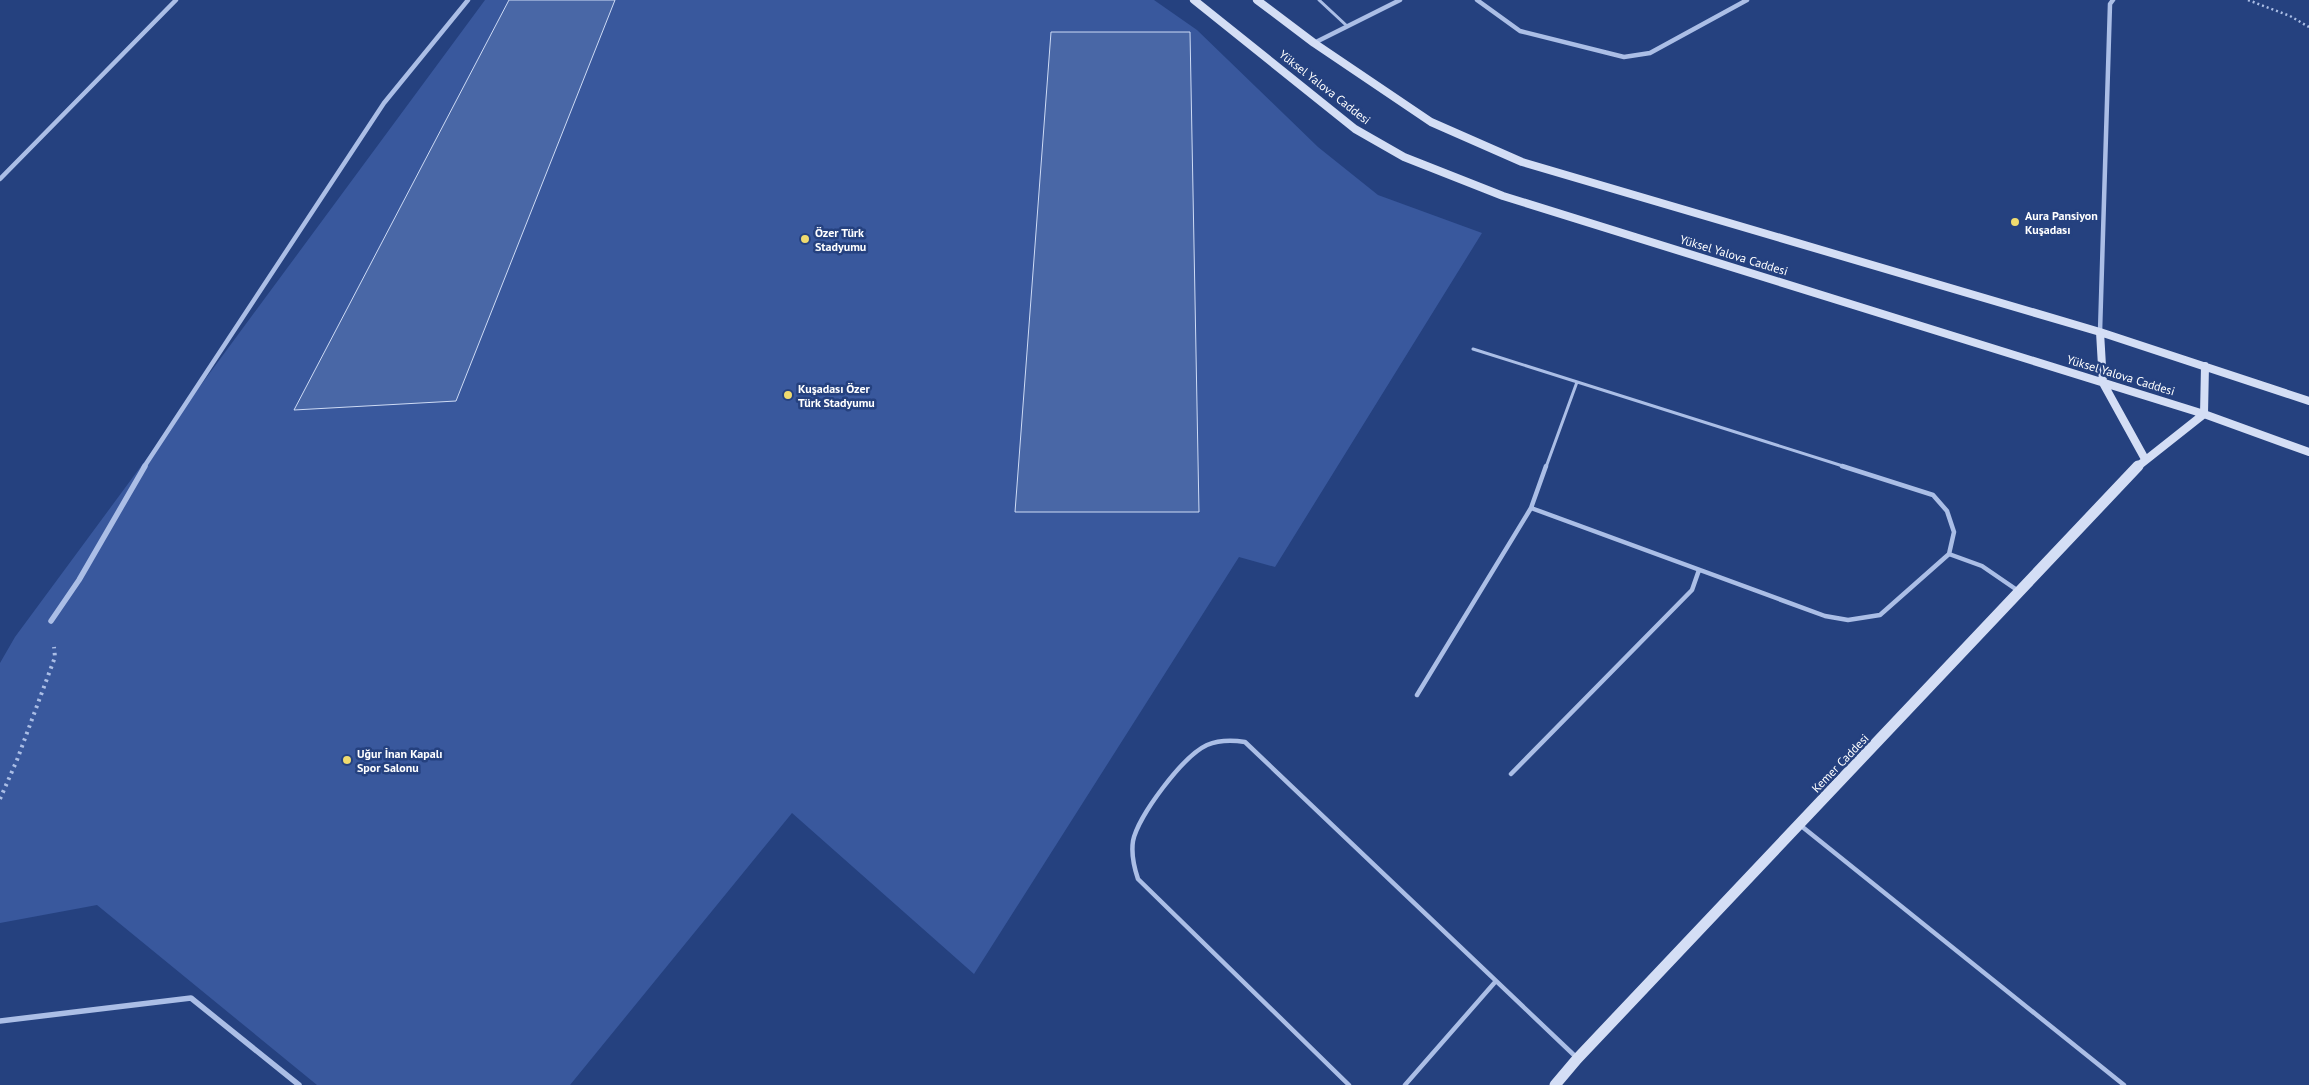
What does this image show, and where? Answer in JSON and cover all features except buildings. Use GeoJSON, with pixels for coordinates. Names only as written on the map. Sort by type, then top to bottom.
{"type":"FeatureCollection","features":[{"type":"Feature","properties":{"kind":"main road","name":"Yüksel Yalova Caddesi"},"geometry":{"type":"LineString","coordinates":[[1194,0],[1355,129],[1404,157],[1503,196],[2204,414],[2309,452]]}},
{"type":"Feature","properties":{"kind":"main road"},"geometry":{"type":"LineString","coordinates":[[1257,0],[1314,43],[1431,122],[1522,162],[2100,332],[2309,401]]}},
{"type":"Feature","properties":{"kind":"main road"},"geometry":{"type":"LineString","coordinates":[[2100,332],[2103,383],[2145,460]]}},
{"type":"Feature","properties":{"kind":"main road"},"geometry":{"type":"LineString","coordinates":[[2204,414],[2205,366]]}},
{"type":"Feature","properties":{"kind":"main road","name":"Kemer Caddesi"},"geometry":{"type":"LineString","coordinates":[[1555,1085],[1577,1059],[2145,460],[2204,414]]}},
{"type":"Feature","properties":{"kind":"street"},"geometry":{"type":"LineString","coordinates":[[0,179],[176,0]]}},
{"type":"Feature","properties":{"kind":"street"},"geometry":{"type":"LineString","coordinates":[[51,621],[79,580],[145,466],[384,103],[468,0]]}},
{"type":"Feature","properties":{"kind":"street"},"geometry":{"type":"LineString","coordinates":[[1314,43],[1400,0]]}},
{"type":"Feature","properties":{"kind":"street"},"geometry":{"type":"LineString","coordinates":[[1477,0],[1520,31],[1624,57],[1650,53],[1747,0]]}},
{"type":"Feature","properties":{"kind":"street"},"geometry":{"type":"LineString","coordinates":[[2100,332],[2110,14],[2113,0]]}},
{"type":"Feature","properties":{"kind":"street"},"geometry":{"type":"LineString","coordinates":[[0,1021],[191,998],[299,1085]]}},
{"type":"Feature","properties":{"kind":"lane"},"geometry":{"type":"LineString","coordinates":[[1319,0],[1347,26]]}},
{"type":"Feature","properties":{"kind":"lane"},"geometry":{"type":"LineString","coordinates":[[1473,349],[1933,495],[1947,511],[1954,532],[1949,554],[1889,609],[1869,618],[1848,620],[1825,616],[1531,508]]}},
{"type":"Feature","properties":{"kind":"lane"},"geometry":{"type":"LineString","coordinates":[[1417,695],[1531,508],[1577,382]]}},
{"type":"Feature","properties":{"kind":"lane"},"geometry":{"type":"LineString","coordinates":[[1949,554],[1982,566],[2021,592]]}},
{"type":"Feature","properties":{"kind":"lane"},"geometry":{"type":"LineString","coordinates":[[1511,774],[1692,590],[1699,570]]}},
{"type":"Feature","properties":{"kind":"lane"},"geometry":{"type":"LineString","coordinates":[[1349,1085],[1138,879],[1132,855],[1133,839],[1139,824],[1191,756],[1206,746],[1234,740],[1245,742],[1577,1059]]}},
{"type":"Feature","properties":{"kind":"lane"},"geometry":{"type":"LineString","coordinates":[[1800,825],[2124,1085]]}},
{"type":"Feature","properties":{"kind":"lane"},"geometry":{"type":"LineString","coordinates":[[1405,1085],[1496,981]]}},
{"type":"Feature","properties":{"kind":"path"},"geometry":{"type":"LineString","coordinates":[[2248,0],[2290,16],[2309,27]]}},
{"type":"Feature","properties":{"kind":"path"},"geometry":{"type":"LineString","coordinates":[[0,799],[17,760],[55,657],[51,621]]}},
{"type":"Feature","properties":{"kind":"shaded area","name":"Kuşadası Özer Türk Stadyumu"},"geometry":{"type":"Polygon","coordinates":[[[485,0],[1154,0],[1197,30],[1318,147],[1378,195],[1482,233],[1275,567],[1239,557],[974,974],[792,813],[570,1085],[317,1085],[97,905],[0,923],[0,663],[15,637],[485,0]]]}},
{"type":"Feature","properties":{"kind":"place","name":"Aura Pansiyon Kuşadası"},"geometry":{"type":"Point","coordinates":[2015,222]}},
{"type":"Feature","properties":{"kind":"place","name":"Özer Türk Stadyumu"},"geometry":{"type":"Point","coordinates":[805,239]}},
{"type":"Feature","properties":{"kind":"place","name":"Kuşadası Özer Türk Stadyumu"},"geometry":{"type":"Point","coordinates":[788,395]}},
{"type":"Feature","properties":{"kind":"place","name":"Uğur İnan Kapalı Spor Salonu"},"geometry":{"type":"Point","coordinates":[347,760]}}]}
